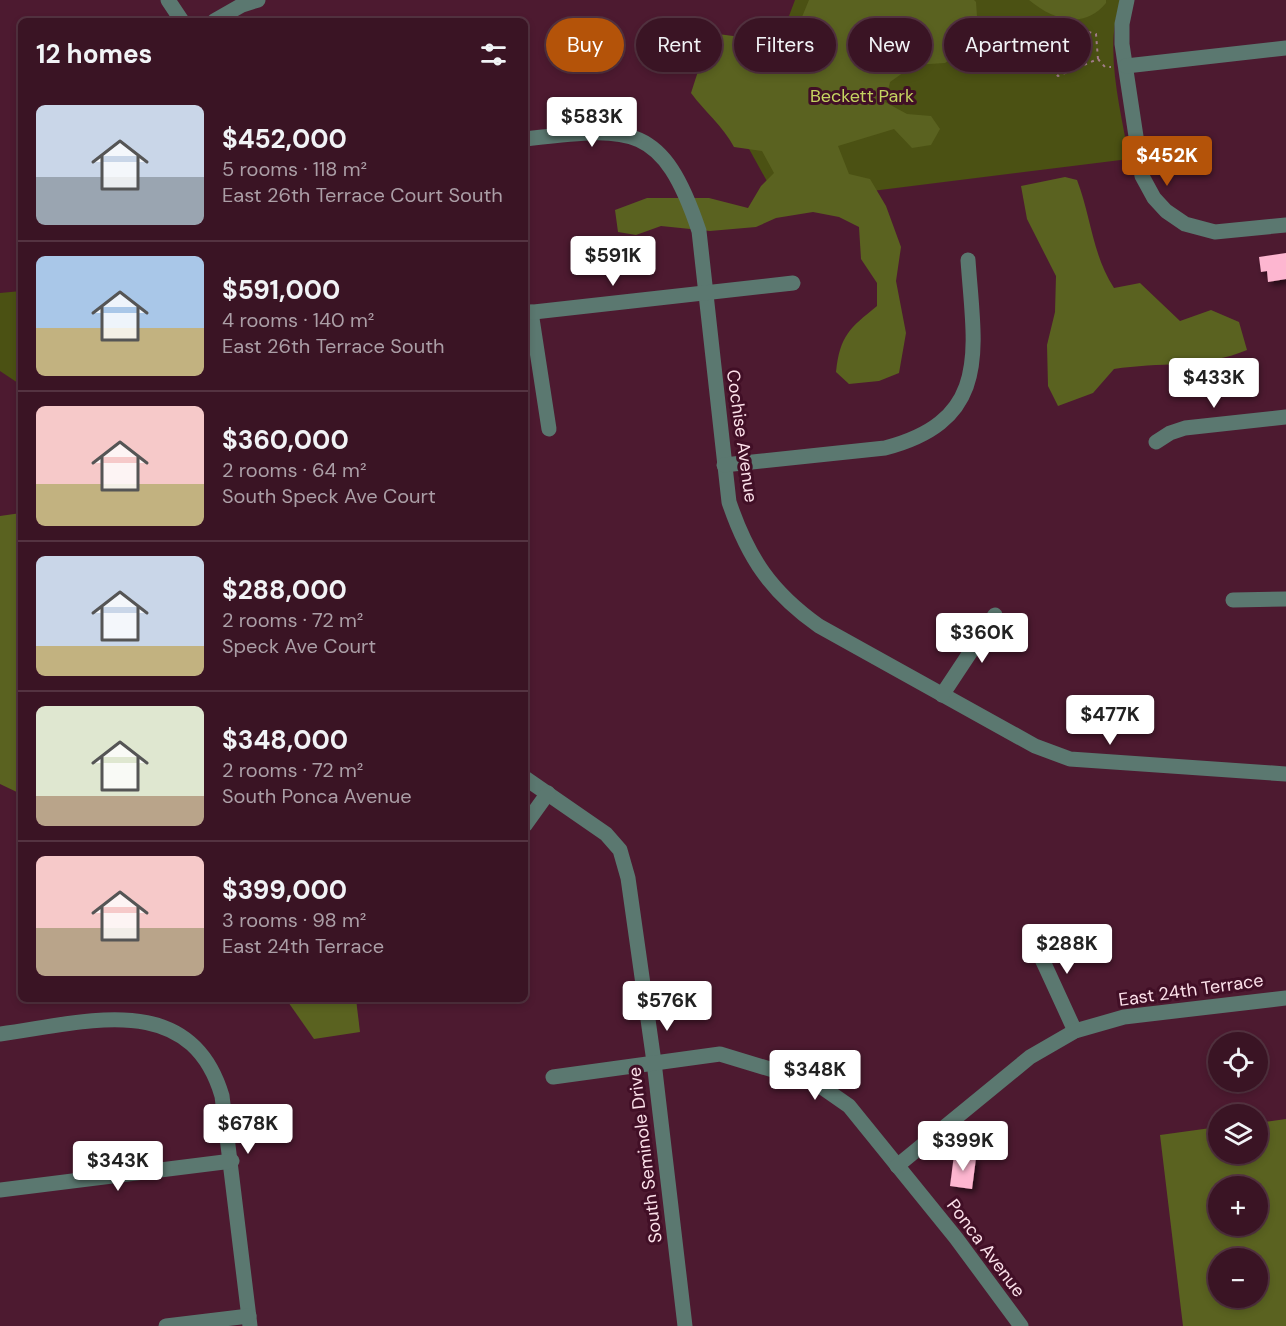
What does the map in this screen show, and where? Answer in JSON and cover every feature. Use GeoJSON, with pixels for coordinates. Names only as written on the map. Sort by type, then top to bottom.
{"type":"FeatureCollection","features":[{"type":"Feature","properties":{"kind":"street"},"geometry":{"type":"LineString","coordinates":[[168,0],[180,18]]}},
{"type":"Feature","properties":{"kind":"street"},"geometry":{"type":"LineString","coordinates":[[219,18],[242,5],[258,0]]}},
{"type":"Feature","properties":{"kind":"street"},"geometry":{"type":"LineString","coordinates":[[1127,0],[1122,24],[1126,66],[1142,176],[1154,198],[1166,211],[1185,224],[1215,232],[1286,225]]}},
{"type":"Feature","properties":{"kind":"street"},"geometry":{"type":"LineString","coordinates":[[1126,66],[1286,48]]}},
{"type":"Feature","properties":{"kind":"street","name":"Cochise Avenue"},"geometry":{"type":"LineString","coordinates":[[528,139],[593,131],[625,134],[644,141],[664,159],[685,190],[699,231],[704,294],[729,502],[740,534],[756,565],[777,592],[819,626],[1035,746],[1070,759],[1286,774]]}},
{"type":"Feature","properties":{"kind":"street"},"geometry":{"type":"LineString","coordinates":[[724,465],[885,448],[909,442],[936,427],[957,404],[972,367],[975,347],[968,260]]}},
{"type":"Feature","properties":{"kind":"street"},"geometry":{"type":"LineString","coordinates":[[549,429],[528,313],[793,283]]}},
{"type":"Feature","properties":{"kind":"street"},"geometry":{"type":"LineString","coordinates":[[1156,442],[1170,433],[1185,428],[1286,417]]}},
{"type":"Feature","properties":{"kind":"street"},"geometry":{"type":"LineString","coordinates":[[1233,600],[1286,599]]}},
{"type":"Feature","properties":{"kind":"street"},"geometry":{"type":"LineString","coordinates":[[942,694],[995,615]]}},
{"type":"Feature","properties":{"kind":"street","name":"South Seminole Drive"},"geometry":{"type":"LineString","coordinates":[[528,780],[606,834],[620,850],[628,878],[654,1062],[685,1326]]}},
{"type":"Feature","properties":{"kind":"street"},"geometry":{"type":"LineString","coordinates":[[528,821],[548,793]]}},
{"type":"Feature","properties":{"kind":"street"},"geometry":{"type":"LineString","coordinates":[[1030,933],[1075,1031]]}},
{"type":"Feature","properties":{"kind":"street","name":"East 24th Terrace"},"geometry":{"type":"LineString","coordinates":[[897,1166],[1030,1057],[1075,1031],[1124,1017],[1286,998]]}},
{"type":"Feature","properties":{"kind":"street"},"geometry":{"type":"LineString","coordinates":[[0,1034],[115,1019],[135,1019],[164,1026],[190,1043],[214,1072],[222,1096],[232,1161],[250,1321],[166,1326]]}},
{"type":"Feature","properties":{"kind":"street","name":"Ponca Avenue"},"geometry":{"type":"LineString","coordinates":[[654,1062],[720,1054],[772,1068],[816,1083],[833,1092],[849,1106],[956,1238],[1021,1326]]}},
{"type":"Feature","properties":{"kind":"street"},"geometry":{"type":"LineString","coordinates":[[553,1077],[654,1062]]}},
{"type":"Feature","properties":{"kind":"street"},"geometry":{"type":"LineString","coordinates":[[0,1190],[232,1161]]}},
{"type":"Feature","properties":{"kind":"path"},"geometry":{"type":"LineString","coordinates":[[1098,59],[1058,76],[1045,65],[1053,27],[1068,29],[1073,36],[1085,31],[1096,34],[1098,59],[1105,68],[1126,66]]}},
{"type":"Feature","properties":{"kind":"green space","name":"Beckett Park"},"geometry":{"type":"Polygon","coordinates":[[[795,0],[1121,0],[1114,38],[1115,79],[1129,159],[864,192],[774,194],[743,138],[768,72],[836,72],[836,18],[788,18],[795,0]]]}},
{"type":"Feature","properties":{"kind":"green space"},"geometry":{"type":"Polygon","coordinates":[[[809,0],[974,0],[976,2],[977,18],[944,18],[944,63],[932,64],[932,18],[848,18],[848,72],[904,72],[890,82],[885,102],[907,114],[931,116],[940,129],[931,145],[912,148],[894,129],[838,146],[849,174],[870,179],[886,206],[901,247],[896,281],[906,333],[899,373],[879,381],[849,384],[836,372],[840,349],[848,333],[877,306],[877,283],[861,259],[859,227],[839,217],[813,212],[776,218],[756,227],[710,231],[661,226],[636,235],[618,232],[615,210],[647,198],[709,198],[748,208],[761,186],[774,173],[762,151],[734,147],[725,132],[691,93],[698,72],[722,72],[722,35],[734,36],[734,72],[836,72],[836,18],[802,18],[809,0]]]}},
{"type":"Feature","properties":{"kind":"green space"},"geometry":{"type":"Polygon","coordinates":[[[1029,0],[1106,0],[1106,3],[1097,11],[1083,18],[1058,17],[1029,0]]]}},
{"type":"Feature","properties":{"kind":"green space"},"geometry":{"type":"Polygon","coordinates":[[[1065,177],[1077,180],[1096,248],[1114,288],[1140,283],[1180,321],[1211,310],[1239,322],[1247,350],[1215,360],[1114,369],[1093,393],[1058,406],[1048,386],[1047,345],[1055,312],[1056,276],[1027,219],[1021,186],[1065,177]]]}},
{"type":"Feature","properties":{"kind":"green space"},"geometry":{"type":"Polygon","coordinates":[[[18,291],[18,383],[0,371],[0,293],[18,291]]]}},
{"type":"Feature","properties":{"kind":"green space"},"geometry":{"type":"Polygon","coordinates":[[[18,513],[18,793],[0,784],[0,516],[18,513]]]}},
{"type":"Feature","properties":{"kind":"green space"},"geometry":{"type":"Polygon","coordinates":[[[288,1002],[356,1002],[360,1032],[314,1039],[288,1002]]]}},
{"type":"Feature","properties":{"kind":"green space"},"geometry":{"type":"Polygon","coordinates":[[[1286,1119],[1286,1326],[1183,1326],[1160,1135],[1208,1128],[1208,1164],[1268,1164],[1268,1121],[1286,1119]]]}},
{"type":"Feature","properties":{"kind":"building"},"geometry":{"type":"Polygon","coordinates":[[[1286,253],[1286,279],[1268,282],[1267,271],[1261,272],[1259,257],[1286,253]]]}},
{"type":"Feature","properties":{"kind":"building"},"geometry":{"type":"Polygon","coordinates":[[[954,1155],[976,1158],[972,1189],[950,1186],[954,1155]]]}}]}
